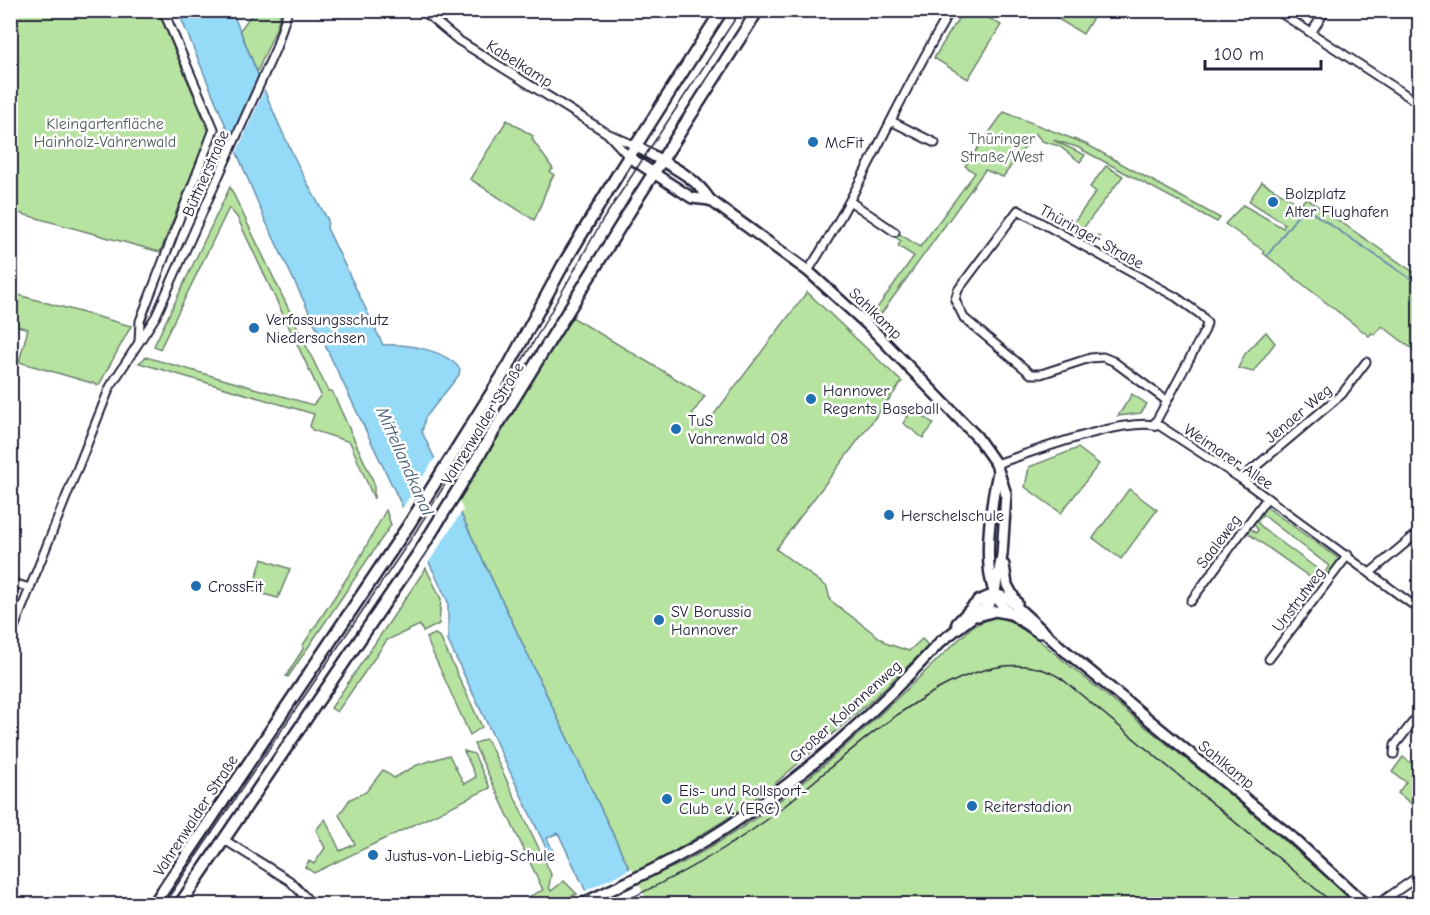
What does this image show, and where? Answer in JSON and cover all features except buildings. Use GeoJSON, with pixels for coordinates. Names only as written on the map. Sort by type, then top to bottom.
{"type":"FeatureCollection","features":[{"type":"Feature","properties":{"kind":"main road","name":"Vahrenwalder Straße"},"geometry":{"type":"LineString","coordinates":[[154,904],[445,468],[509,365],[563,266],[722,10]]}},
{"type":"Feature","properties":{"kind":"main road","name":"Vahrenwalder Straße"},"geometry":{"type":"LineString","coordinates":[[180,904],[420,551],[654,173],[758,10]]}},
{"type":"Feature","properties":{"kind":"street","name":"Büttnerstraße"},"geometry":{"type":"LineString","coordinates":[[139,342],[140,321],[214,129],[163,10]]}},
{"type":"Feature","properties":{"kind":"street","name":"Büttnerstraße"},"geometry":{"type":"LineString","coordinates":[[10,638],[110,387],[156,316],[272,58],[288,10]]}},
{"type":"Feature","properties":{"kind":"street","name":"Kabelkamp"},"geometry":{"type":"LineString","coordinates":[[422,10],[458,40],[607,133],[636,146]]}},
{"type":"Feature","properties":{"kind":"street"},"geometry":{"type":"LineString","coordinates":[[808,271],[851,202],[922,56],[951,10]]}},
{"type":"Feature","properties":{"kind":"street"},"geometry":{"type":"LineString","coordinates":[[1276,10],[1419,104]]}},
{"type":"Feature","properties":{"kind":"street"},"geometry":{"type":"LineString","coordinates":[[1311,33],[1326,10]]}},
{"type":"Feature","properties":{"kind":"street"},"geometry":{"type":"LineString","coordinates":[[891,121],[935,142]]}},
{"type":"Feature","properties":{"kind":"street","name":"Kabelkamp"},"geometry":{"type":"LineString","coordinates":[[607,133],[629,157]]}},
{"type":"Feature","properties":{"kind":"street","name":"Sahlkamp"},"geometry":{"type":"LineString","coordinates":[[636,146],[663,160],[701,186],[710,200],[808,271],[871,328],[977,437],[997,468],[1004,482],[1006,494],[1002,555],[995,594],[1007,598],[1019,613],[1293,838],[1365,904]]}},
{"type":"Feature","properties":{"kind":"street","name":"Sahlkamp"},"geometry":{"type":"LineString","coordinates":[[629,157],[692,198],[710,200]]}},
{"type":"Feature","properties":{"kind":"street"},"geometry":{"type":"LineString","coordinates":[[851,202],[895,232]]}},
{"type":"Feature","properties":{"kind":"street","name":"Thüringer Straße"},"geometry":{"type":"LineString","coordinates":[[1154,424],[1167,401],[1205,330],[1207,323],[1201,315],[1176,297],[1018,210],[958,290],[956,300],[964,318],[1031,374],[1041,374],[1090,358],[1103,357],[1167,401]]}},
{"type":"Feature","properties":{"kind":"street","name":"Jenaer Weg"},"geometry":{"type":"LineString","coordinates":[[1241,479],[1342,394],[1366,362]]}},
{"type":"Feature","properties":{"kind":"street"},"geometry":{"type":"LineString","coordinates":[[995,594],[990,585],[989,571],[997,468],[1109,428],[1154,424]]}},
{"type":"Feature","properties":{"kind":"street","name":"Weimarer Allee"},"geometry":{"type":"LineString","coordinates":[[1154,424],[1241,479],[1348,555],[1419,610]]}},
{"type":"Feature","properties":{"kind":"street","name":"Saaleweg"},"geometry":{"type":"LineString","coordinates":[[1191,601],[1267,498]]}},
{"type":"Feature","properties":{"kind":"street"},"geometry":{"type":"LineString","coordinates":[[1371,572],[1419,531]]}},
{"type":"Feature","properties":{"kind":"street","name":"Sahlkamp"},"geometry":{"type":"LineString","coordinates":[[1002,555],[1007,585],[1019,613]]}},
{"type":"Feature","properties":{"kind":"street","name":"Unstrutweg"},"geometry":{"type":"LineString","coordinates":[[1269,659],[1348,555]]}},
{"type":"Feature","properties":{"kind":"street","name":"Großer Kolonnenweg"},"geometry":{"type":"LineString","coordinates":[[581,904],[644,875],[726,828],[775,792],[857,723],[939,643],[978,601],[989,571]]}},
{"type":"Feature","properties":{"kind":"street"},"geometry":{"type":"LineString","coordinates":[[10,582],[30,588]]}},
{"type":"Feature","properties":{"kind":"street","name":"Großer Kolonnenweg"},"geometry":{"type":"LineString","coordinates":[[978,601],[995,594]]}},
{"type":"Feature","properties":{"kind":"street","name":"Großer Kolonnenweg"},"geometry":{"type":"LineString","coordinates":[[939,643],[988,605],[995,594]]}},
{"type":"Feature","properties":{"kind":"street"},"geometry":{"type":"LineString","coordinates":[[970,619],[995,611],[1019,613]]}},
{"type":"Feature","properties":{"kind":"street"},"geometry":{"type":"LineString","coordinates":[[1394,754],[1395,745],[1419,713]]}},
{"type":"Feature","properties":{"kind":"street"},"geometry":{"type":"LineString","coordinates":[[224,838],[290,881],[312,904]]}},
{"type":"Feature","properties":{"kind":"street"},"geometry":{"type":"LineString","coordinates":[[1378,904],[1419,875]]}},
{"type":"Feature","properties":{"kind":"green space"},"geometry":{"type":"Polygon","coordinates":[[[1056,10],[1097,11],[1083,34],[1053,16],[1056,10]]]}},
{"type":"Feature","properties":{"kind":"green space","name":"Kleingartenfläche Hainholz-Vahrenwald"},"geometry":{"type":"Polygon","coordinates":[[[10,11],[158,11],[209,132],[160,252],[11,211],[10,11]]]}},
{"type":"Feature","properties":{"kind":"green space"},"geometry":{"type":"Polygon","coordinates":[[[254,11],[281,11],[276,29],[257,72],[240,30],[254,11]]]}},
{"type":"Feature","properties":{"kind":"green space"},"geometry":{"type":"Polygon","coordinates":[[[963,11],[977,11],[1001,25],[968,79],[934,58],[963,11]]]}},
{"type":"Feature","properties":{"kind":"green space","name":"Thüringer Straße/West"},"geometry":{"type":"Polygon","coordinates":[[[1004,112],[1086,144],[1220,218],[1217,222],[1077,147],[1053,140],[1085,155],[1080,162],[1059,146],[1042,141],[1035,133],[1003,177],[985,170],[881,314],[875,311],[914,256],[898,246],[901,241],[895,237],[898,233],[920,247],[975,173],[965,166],[1004,112]]]}},
{"type":"Feature","properties":{"kind":"green space"},"geometry":{"type":"Polygon","coordinates":[[[507,120],[533,136],[532,139],[553,169],[550,172],[554,175],[534,220],[470,179],[507,120]]]}},
{"type":"Feature","properties":{"kind":"green space"},"geometry":{"type":"Polygon","coordinates":[[[1106,166],[1123,176],[1081,231],[1093,240],[1097,235],[1100,237],[1095,244],[1068,230],[1096,192],[1090,187],[1106,166]]]}},
{"type":"Feature","properties":{"kind":"green space"},"geometry":{"type":"Polygon","coordinates":[[[1262,182],[1300,205],[1306,198],[1419,276],[1419,354],[1382,326],[1375,335],[1372,333],[1369,336],[1263,253],[1264,251],[1225,224],[1243,205],[1283,228],[1285,224],[1249,201],[1262,182]]]}},
{"type":"Feature","properties":{"kind":"green space"},"geometry":{"type":"Polygon","coordinates":[[[230,187],[328,391],[332,391],[374,483],[374,499],[350,442],[312,430],[310,426],[314,414],[139,363],[146,357],[313,405],[321,395],[237,217],[229,208],[160,349],[154,346],[230,187]]]}},
{"type":"Feature","properties":{"kind":"green space"},"geometry":{"type":"Polygon","coordinates":[[[807,292],[902,382],[776,549],[827,587],[830,600],[888,644],[909,651],[922,639],[929,646],[872,700],[772,786],[722,822],[668,855],[645,875],[670,869],[692,858],[779,801],[879,716],[973,626],[996,616],[1022,626],[1233,797],[1356,904],[646,904],[454,499],[567,314],[705,396],[692,414],[706,425],[807,292]]]}},
{"type":"Feature","properties":{"kind":"green space"},"geometry":{"type":"Polygon","coordinates":[[[11,293],[131,326],[99,385],[19,362],[28,329],[11,324],[11,293]]]}},
{"type":"Feature","properties":{"kind":"green space"},"geometry":{"type":"Polygon","coordinates":[[[1266,332],[1275,343],[1253,372],[1238,368],[1245,354],[1266,332]]]}},
{"type":"Feature","properties":{"kind":"green space"},"geometry":{"type":"Polygon","coordinates":[[[1132,394],[1147,404],[1141,413],[1118,416],[1132,394]]]}},
{"type":"Feature","properties":{"kind":"green space"},"geometry":{"type":"Polygon","coordinates":[[[913,409],[934,424],[923,438],[903,423],[913,409]]]}},
{"type":"Feature","properties":{"kind":"green space"},"geometry":{"type":"Polygon","coordinates":[[[1078,448],[1099,464],[1061,513],[1025,487],[1029,467],[1078,448]]]}},
{"type":"Feature","properties":{"kind":"green space"},"geometry":{"type":"Polygon","coordinates":[[[1129,489],[1157,510],[1121,559],[1093,538],[1129,489]]]}},
{"type":"Feature","properties":{"kind":"green space"},"geometry":{"type":"Polygon","coordinates":[[[1265,506],[1339,559],[1321,585],[1246,532],[1250,528],[1256,533],[1258,530],[1253,523],[1265,506]],[[1263,515],[1257,522],[1324,574],[1329,566],[1263,515]]]}},
{"type":"Feature","properties":{"kind":"green space"},"geometry":{"type":"Polygon","coordinates":[[[386,510],[391,525],[288,677],[286,676],[303,649],[303,645],[358,561],[386,510]]]}},
{"type":"Feature","properties":{"kind":"green space"},"geometry":{"type":"Polygon","coordinates":[[[262,559],[290,569],[278,598],[252,591],[262,559]]]}},
{"type":"Feature","properties":{"kind":"green space"},"geometry":{"type":"Polygon","coordinates":[[[426,568],[441,599],[439,624],[423,632],[420,625],[387,640],[337,712],[331,708],[426,568]]]}},
{"type":"Feature","properties":{"kind":"green space"},"geometry":{"type":"Polygon","coordinates":[[[435,634],[440,637],[482,727],[470,735],[426,638],[435,634]]]}},
{"type":"Feature","properties":{"kind":"green space"},"geometry":{"type":"Polygon","coordinates":[[[485,739],[488,741],[551,874],[549,887],[551,891],[564,881],[577,894],[553,904],[514,904],[543,890],[474,744],[485,739]]]}},
{"type":"Feature","properties":{"kind":"green space"},"geometry":{"type":"Polygon","coordinates":[[[464,751],[474,754],[490,788],[314,873],[305,867],[309,861],[314,864],[325,848],[316,830],[325,819],[340,851],[355,844],[339,815],[350,799],[366,792],[383,770],[394,778],[417,765],[449,755],[464,784],[476,777],[464,751]]]}},
{"type":"Feature","properties":{"kind":"green space"},"geometry":{"type":"Polygon","coordinates":[[[1403,757],[1419,769],[1419,810],[1398,793],[1406,782],[1392,772],[1403,757]]]}},
{"type":"Feature","properties":{"kind":"water","name":"Mittellandkanal"},"geometry":{"type":"Polygon","coordinates":[[[178,11],[232,11],[288,144],[328,220],[327,228],[383,345],[435,352],[453,362],[460,369],[459,375],[425,418],[422,432],[646,904],[592,904],[558,833],[547,838],[553,851],[549,854],[448,641],[448,602],[265,220],[178,11]]]}},
{"type":"Feature","properties":{"kind":"pier"},"geometry":{"type":"Polygon","coordinates":[[[260,71],[266,86],[236,154],[230,139],[260,71]]]}},
{"type":"Feature","properties":{"kind":"pier"},"geometry":{"type":"Polygon","coordinates":[[[437,455],[463,510],[427,565],[401,510],[437,455]]]}},
{"type":"Feature","properties":{"kind":"pier"},"geometry":{"type":"Polygon","coordinates":[[[632,868],[646,899],[634,904],[589,904],[583,892],[632,868]]]}},
{"type":"Feature","properties":{"kind":"waterway"},"geometry":{"type":"LineString","coordinates":[[1267,256],[1304,207],[1420,285]]}},
{"type":"Feature","properties":{"kind":"tram line"},"geometry":{"type":"LineString","coordinates":[[164,904],[413,536],[533,343],[602,221],[741,10]]}},
{"type":"Feature","properties":{"kind":"tram line"},"geometry":{"type":"LineString","coordinates":[[618,904],[695,865],[768,819],[906,708],[947,684],[988,669],[1026,666],[1062,679],[1334,904]]}},
{"type":"Feature","properties":{"kind":"place","name":"McFit"},"geometry":{"type":"Point","coordinates":[813,142]}},
{"type":"Feature","properties":{"kind":"place","name":"Bolzplatz Alter Flughafen"},"geometry":{"type":"Point","coordinates":[1273,202]}},
{"type":"Feature","properties":{"kind":"place","name":"Verfassungsschutz Niedersachsen"},"geometry":{"type":"Point","coordinates":[254,328]}},
{"type":"Feature","properties":{"kind":"place","name":"Hannover Regents Baseball"},"geometry":{"type":"Point","coordinates":[811,399]}},
{"type":"Feature","properties":{"kind":"place","name":"TuS Vahrenwald 08"},"geometry":{"type":"Point","coordinates":[676,429]}},
{"type":"Feature","properties":{"kind":"place","name":"Herschelschule"},"geometry":{"type":"Point","coordinates":[889,515]}},
{"type":"Feature","properties":{"kind":"place","name":"CrossFit"},"geometry":{"type":"Point","coordinates":[196,586]}},
{"type":"Feature","properties":{"kind":"place","name":"SV Borussia Hannover"},"geometry":{"type":"Point","coordinates":[659,620]}},
{"type":"Feature","properties":{"kind":"place","name":"Eis- und Rollsport- Club e.V. (ERC)"},"geometry":{"type":"Point","coordinates":[667,799]}},
{"type":"Feature","properties":{"kind":"place","name":"Reiterstadion"},"geometry":{"type":"Point","coordinates":[972,806]}},
{"type":"Feature","properties":{"kind":"place","name":"Justus-von-Liebig-Schule"},"geometry":{"type":"Point","coordinates":[373,855]}}]}
